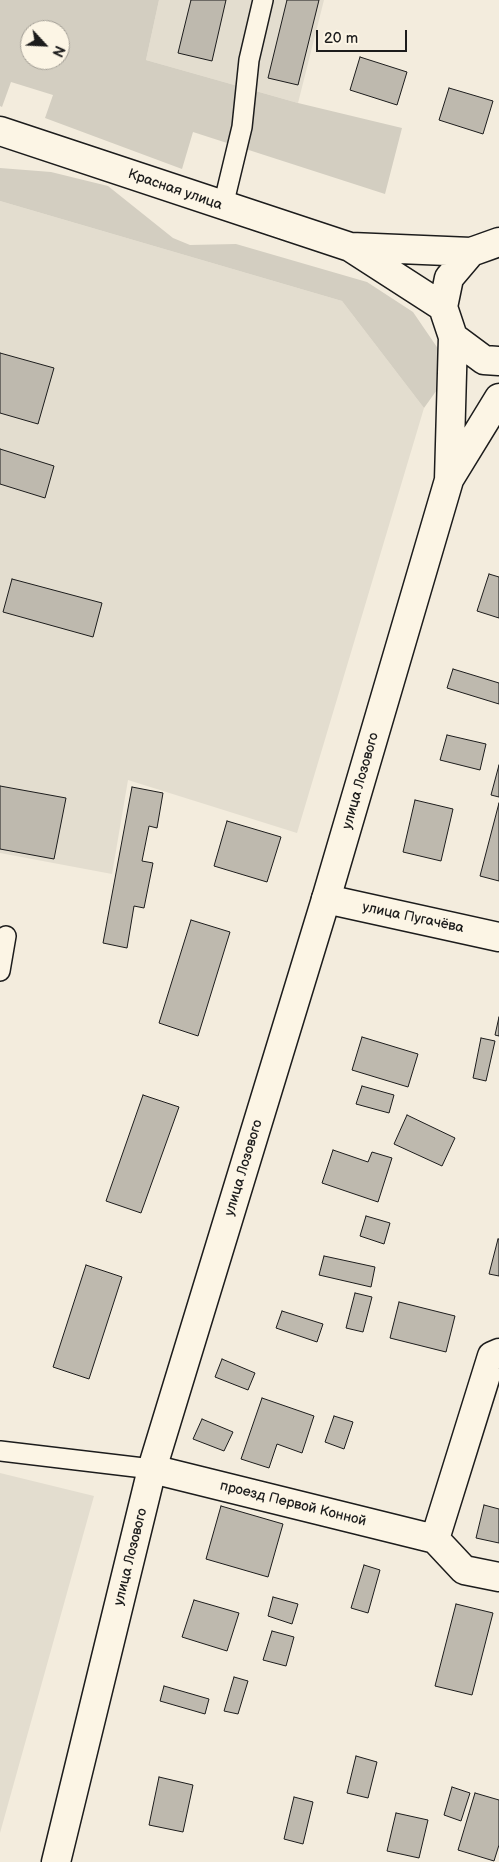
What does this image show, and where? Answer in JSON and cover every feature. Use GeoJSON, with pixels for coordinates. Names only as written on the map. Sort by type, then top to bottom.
{"type":"FeatureCollection","features":[{"type":"Feature","properties":{"kind":"street","name":"Красная улица"},"geometry":{"type":"LineString","coordinates":[[0,131],[350,247],[443,307]]}},
{"type":"Feature","properties":{"kind":"street","name":"Красная улица"},"geometry":{"type":"LineString","coordinates":[[350,247],[471,252],[499,242]]}},
{"type":"Feature","properties":{"kind":"street","name":"Красная улица"},"geometry":{"type":"LineString","coordinates":[[453,337],[443,307],[448,278],[471,252]]}},
{"type":"Feature","properties":{"kind":"street"},"geometry":{"type":"LineString","coordinates":[[453,337],[484,360],[499,361]]}},
{"type":"Feature","properties":{"kind":"street","name":"улица Лозового"},"geometry":{"type":"LineString","coordinates":[[56,1862],[152,1469],[326,899],[449,480],[453,337]]}},
{"type":"Feature","properties":{"kind":"street","name":"улица Лозового"},"geometry":{"type":"LineString","coordinates":[[449,480],[499,398]]}},
{"type":"Feature","properties":{"kind":"street","name":"улица Пугачёва"},"geometry":{"type":"LineString","coordinates":[[326,899],[499,937]]}},
{"type":"Feature","properties":{"kind":"street"},"geometry":{"type":"LineString","coordinates":[[499,1353],[492,1356],[435,1539],[464,1570],[499,1577]]}},
{"type":"Feature","properties":{"kind":"street","name":"проезд Первой Конной"},"geometry":{"type":"LineString","coordinates":[[152,1469],[435,1539]]}},
{"type":"Feature","properties":{"kind":"lane"},"geometry":{"type":"LineString","coordinates":[[223,206],[242,127],[249,60],[263,0]]}},
{"type":"Feature","properties":{"kind":"lane"},"geometry":{"type":"LineString","coordinates":[[0,971],[6,936]]}},
{"type":"Feature","properties":{"kind":"lane"},"geometry":{"type":"LineString","coordinates":[[0,1452],[152,1469]]}},
{"type":"Feature","properties":{"kind":"shaded area"},"geometry":{"type":"Polygon","coordinates":[[[0,0],[159,0],[146,60],[298,103],[402,128],[385,194],[193,132],[182,169],[45,118],[53,95],[11,82],[2,107],[0,106],[0,0]]]}},
{"type":"Feature","properties":{"kind":"shaded area"},"geometry":{"type":"Polygon","coordinates":[[[159,0],[324,0],[298,103],[146,60],[159,0]]]}},
{"type":"Feature","properties":{"kind":"shaded area"},"geometry":{"type":"Polygon","coordinates":[[[0,168],[51,172],[108,186],[173,238],[190,245],[236,244],[367,282],[413,312],[441,353],[439,387],[424,408],[342,301],[0,201],[0,168]]]}},
{"type":"Feature","properties":{"kind":"shaded area"},"geometry":{"type":"Polygon","coordinates":[[[0,201],[342,301],[424,408],[297,833],[128,780],[112,874],[0,853],[0,201]]]}},
{"type":"Feature","properties":{"kind":"shaded area"},"geometry":{"type":"Polygon","coordinates":[[[0,1473],[94,1496],[0,1833],[0,1473]]]}},
{"type":"Feature","properties":{"kind":"building"},"geometry":{"type":"Polygon","coordinates":[[[191,0],[226,0],[212,61],[178,53],[191,0]]]}},
{"type":"Feature","properties":{"kind":"building"},"geometry":{"type":"Polygon","coordinates":[[[287,0],[319,0],[298,85],[268,78],[287,0]]]}},
{"type":"Feature","properties":{"kind":"building"},"geometry":{"type":"Polygon","coordinates":[[[360,57],[407,72],[397,105],[350,90],[360,57]]]}},
{"type":"Feature","properties":{"kind":"building"},"geometry":{"type":"Polygon","coordinates":[[[449,88],[493,101],[483,134],[439,120],[449,88]]]}},
{"type":"Feature","properties":{"kind":"building"},"geometry":{"type":"Polygon","coordinates":[[[0,353],[54,368],[38,424],[0,413],[0,353]]]}},
{"type":"Feature","properties":{"kind":"building"},"geometry":{"type":"Polygon","coordinates":[[[0,449],[54,466],[45,498],[0,484],[0,449]]]}},
{"type":"Feature","properties":{"kind":"building"},"geometry":{"type":"Polygon","coordinates":[[[489,574],[499,577],[499,618],[477,611],[489,574]]]}},
{"type":"Feature","properties":{"kind":"building"},"geometry":{"type":"Polygon","coordinates":[[[12,579],[102,603],[93,637],[3,612],[12,579]]]}},
{"type":"Feature","properties":{"kind":"building"},"geometry":{"type":"Polygon","coordinates":[[[453,669],[499,683],[499,704],[447,688],[453,669]]]}},
{"type":"Feature","properties":{"kind":"building"},"geometry":{"type":"Polygon","coordinates":[[[447,735],[486,744],[480,770],[440,760],[447,735]]]}},
{"type":"Feature","properties":{"kind":"building"},"geometry":{"type":"Polygon","coordinates":[[[499,765],[499,797],[491,795],[499,765]]]}},
{"type":"Feature","properties":{"kind":"building"},"geometry":{"type":"Polygon","coordinates":[[[0,786],[66,798],[54,859],[0,849],[0,786]]]}},
{"type":"Feature","properties":{"kind":"building"},"geometry":{"type":"Polygon","coordinates":[[[132,787],[163,793],[157,828],[149,826],[142,861],[153,863],[144,908],[134,906],[127,948],[103,943],[132,787]]]}},
{"type":"Feature","properties":{"kind":"building"},"geometry":{"type":"Polygon","coordinates":[[[415,800],[453,809],[441,861],[403,852],[415,800]]]}},
{"type":"Feature","properties":{"kind":"building"},"geometry":{"type":"Polygon","coordinates":[[[499,803],[499,881],[480,876],[499,803]]]}},
{"type":"Feature","properties":{"kind":"building"},"geometry":{"type":"Polygon","coordinates":[[[227,821],[281,837],[267,882],[214,866],[227,821]]]}},
{"type":"Feature","properties":{"kind":"building"},"geometry":{"type":"Polygon","coordinates":[[[191,920],[230,932],[198,1036],[159,1023],[191,920]]]}},
{"type":"Feature","properties":{"kind":"building"},"geometry":{"type":"Polygon","coordinates":[[[499,1017],[499,1036],[495,1035],[499,1017]]]}},
{"type":"Feature","properties":{"kind":"building"},"geometry":{"type":"Polygon","coordinates":[[[362,1037],[418,1054],[408,1087],[352,1070],[362,1037]]]}},
{"type":"Feature","properties":{"kind":"building"},"geometry":{"type":"Polygon","coordinates":[[[481,1038],[495,1041],[486,1081],[473,1078],[481,1038]]]}},
{"type":"Feature","properties":{"kind":"building"},"geometry":{"type":"Polygon","coordinates":[[[362,1086],[394,1095],[389,1113],[356,1104],[362,1086]]]}},
{"type":"Feature","properties":{"kind":"building"},"geometry":{"type":"Polygon","coordinates":[[[143,1095],[179,1107],[141,1213],[106,1201],[143,1095]]]}},
{"type":"Feature","properties":{"kind":"building"},"geometry":{"type":"Polygon","coordinates":[[[407,1115],[455,1138],[442,1166],[394,1144],[407,1115]]]}},
{"type":"Feature","properties":{"kind":"building"},"geometry":{"type":"Polygon","coordinates":[[[333,1150],[368,1162],[372,1152],[392,1158],[378,1202],[322,1183],[333,1150]]]}},
{"type":"Feature","properties":{"kind":"building"},"geometry":{"type":"Polygon","coordinates":[[[366,1216],[390,1223],[384,1244],[360,1236],[366,1216]]]}},
{"type":"Feature","properties":{"kind":"building"},"geometry":{"type":"Polygon","coordinates":[[[499,1239],[499,1276],[489,1274],[499,1239]]]}},
{"type":"Feature","properties":{"kind":"building"},"geometry":{"type":"Polygon","coordinates":[[[324,1256],[375,1267],[371,1287],[319,1275],[324,1256]]]}},
{"type":"Feature","properties":{"kind":"building"},"geometry":{"type":"Polygon","coordinates":[[[86,1265],[122,1277],[89,1379],[53,1367],[86,1265]]]}},
{"type":"Feature","properties":{"kind":"building"},"geometry":{"type":"Polygon","coordinates":[[[355,1293],[372,1297],[363,1332],[346,1328],[355,1293]]]}},
{"type":"Feature","properties":{"kind":"building"},"geometry":{"type":"Polygon","coordinates":[[[399,1302],[455,1316],[446,1352],[390,1338],[399,1302]]]}},
{"type":"Feature","properties":{"kind":"building"},"geometry":{"type":"Polygon","coordinates":[[[282,1311],[323,1324],[317,1342],[276,1328],[282,1311]]]}},
{"type":"Feature","properties":{"kind":"building"},"geometry":{"type":"Polygon","coordinates":[[[222,1359],[255,1373],[248,1390],[215,1377],[222,1359]]]}},
{"type":"Feature","properties":{"kind":"building"},"geometry":{"type":"Polygon","coordinates":[[[262,1398],[314,1416],[302,1453],[277,1444],[269,1468],[241,1459],[262,1398]]]}},
{"type":"Feature","properties":{"kind":"building"},"geometry":{"type":"Polygon","coordinates":[[[334,1416],[353,1422],[344,1449],[325,1442],[334,1416]]]}},
{"type":"Feature","properties":{"kind":"building"},"geometry":{"type":"Polygon","coordinates":[[[202,1419],[233,1432],[224,1451],[193,1439],[202,1419]]]}},
{"type":"Feature","properties":{"kind":"building"},"geometry":{"type":"Polygon","coordinates":[[[484,1505],[499,1509],[499,1543],[476,1538],[484,1505]]]}},
{"type":"Feature","properties":{"kind":"building"},"geometry":{"type":"Polygon","coordinates":[[[221,1506],[283,1524],[268,1577],[206,1559],[221,1506]]]}},
{"type":"Feature","properties":{"kind":"building"},"geometry":{"type":"Polygon","coordinates":[[[364,1565],[380,1570],[368,1613],[351,1608],[364,1565]]]}},
{"type":"Feature","properties":{"kind":"building"},"geometry":{"type":"Polygon","coordinates":[[[273,1597],[298,1604],[292,1624],[268,1616],[273,1597]]]}},
{"type":"Feature","properties":{"kind":"building"},"geometry":{"type":"Polygon","coordinates":[[[194,1600],[239,1613],[227,1651],[182,1637],[194,1600]]]}},
{"type":"Feature","properties":{"kind":"building"},"geometry":{"type":"Polygon","coordinates":[[[456,1604],[493,1613],[472,1695],[435,1686],[456,1604]]]}},
{"type":"Feature","properties":{"kind":"building"},"geometry":{"type":"Polygon","coordinates":[[[272,1631],[294,1637],[286,1666],[263,1660],[272,1631]]]}},
{"type":"Feature","properties":{"kind":"building"},"geometry":{"type":"Polygon","coordinates":[[[234,1677],[248,1681],[238,1714],[224,1711],[234,1677]]]}},
{"type":"Feature","properties":{"kind":"building"},"geometry":{"type":"Polygon","coordinates":[[[164,1686],[209,1699],[205,1714],[160,1701],[164,1686]]]}},
{"type":"Feature","properties":{"kind":"building"},"geometry":{"type":"Polygon","coordinates":[[[356,1756],[377,1762],[368,1798],[347,1793],[356,1756]]]}},
{"type":"Feature","properties":{"kind":"building"},"geometry":{"type":"Polygon","coordinates":[[[159,1777],[193,1785],[183,1832],[149,1825],[159,1777]]]}},
{"type":"Feature","properties":{"kind":"building"},"geometry":{"type":"Polygon","coordinates":[[[452,1787],[470,1793],[461,1821],[444,1815],[452,1787]]]}},
{"type":"Feature","properties":{"kind":"building"},"geometry":{"type":"Polygon","coordinates":[[[475,1793],[499,1800],[499,1845],[494,1861],[458,1850],[475,1793]]]}},
{"type":"Feature","properties":{"kind":"building"},"geometry":{"type":"Polygon","coordinates":[[[294,1797],[313,1802],[303,1844],[284,1839],[294,1797]]]}},
{"type":"Feature","properties":{"kind":"building"},"geometry":{"type":"Polygon","coordinates":[[[396,1813],[428,1820],[419,1858],[387,1851],[396,1813]]]}}]}
